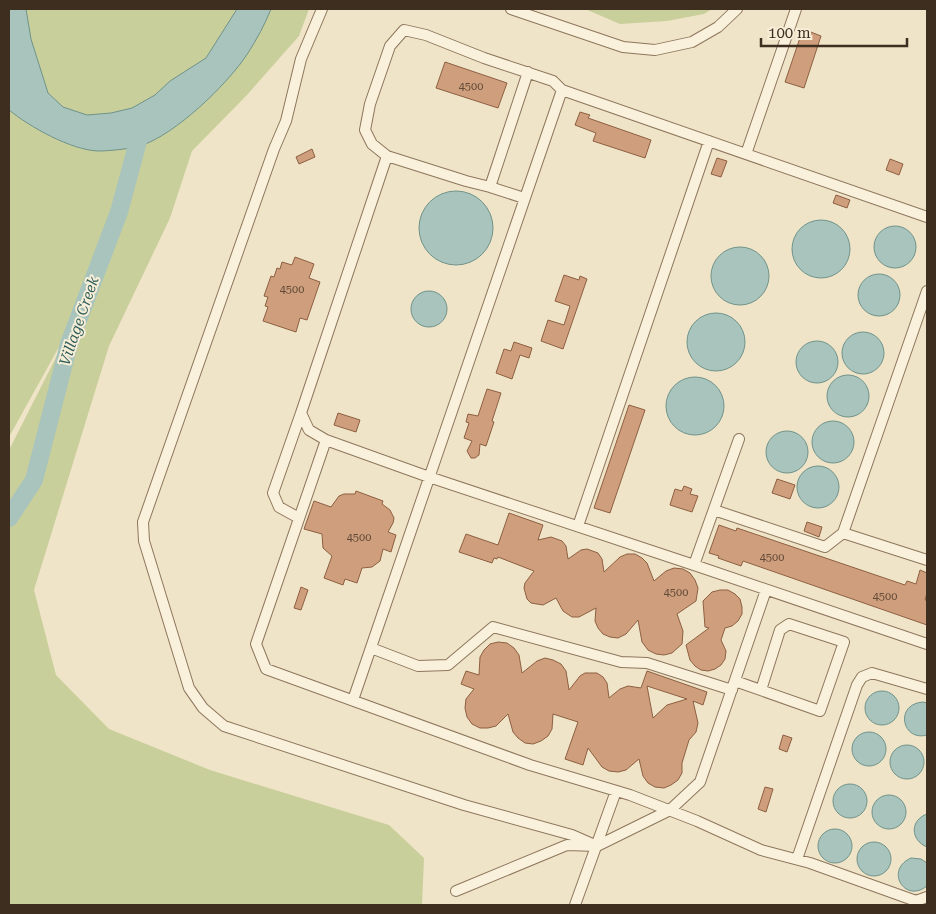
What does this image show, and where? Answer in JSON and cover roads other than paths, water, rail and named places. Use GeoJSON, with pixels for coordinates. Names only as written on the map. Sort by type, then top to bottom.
{"type":"FeatureCollection","features":[{"type":"Feature","properties":{"kind":"lane"},"geometry":{"type":"LineString","coordinates":[[322,9],[300,59],[286,121],[274,149],[143,522],[144,541],[189,688],[204,708],[224,726],[464,805],[572,835],[597,846]]}},
{"type":"Feature","properties":{"kind":"lane"},"geometry":{"type":"LineString","coordinates":[[511,9],[623,47],[655,50],[692,42],[718,27],[738,9]]}},
{"type":"Feature","properties":{"kind":"lane"},"geometry":{"type":"LineString","coordinates":[[746,154],[796,9]]}},
{"type":"Feature","properties":{"kind":"lane"},"geometry":{"type":"LineString","coordinates":[[524,198],[490,187],[466,182],[387,156],[372,144],[365,130],[370,104],[390,46],[404,30],[426,35],[484,58],[553,81],[562,90],[927,217]]}},
{"type":"Feature","properties":{"kind":"lane"},"geometry":{"type":"LineString","coordinates":[[490,187],[528,72]]}},
{"type":"Feature","properties":{"kind":"lane"},"geometry":{"type":"LineString","coordinates":[[353,700],[562,90]]}},
{"type":"Feature","properties":{"kind":"lane"},"geometry":{"type":"LineString","coordinates":[[578,526],[709,141]]}},
{"type":"Feature","properties":{"kind":"lane"},"geometry":{"type":"LineString","coordinates":[[299,518],[279,507],[273,493],[387,156]]}},
{"type":"Feature","properties":{"kind":"lane"},"geometry":{"type":"LineString","coordinates":[[714,510],[825,547],[843,533],[927,291]]}},
{"type":"Feature","properties":{"kind":"lane"},"geometry":{"type":"LineString","coordinates":[[301,413],[309,430],[326,440],[428,477],[927,644]]}},
{"type":"Feature","properties":{"kind":"lane"},"geometry":{"type":"LineString","coordinates":[[694,565],[739,439]]}},
{"type":"Feature","properties":{"kind":"lane"},"geometry":{"type":"LineString","coordinates":[[326,440],[256,644],[266,669],[530,765],[616,791],[670,810],[761,850],[796,859],[916,901],[927,897]]}},
{"type":"Feature","properties":{"kind":"lane"},"geometry":{"type":"LineString","coordinates":[[843,533],[927,560]]}},
{"type":"Feature","properties":{"kind":"lane"},"geometry":{"type":"LineString","coordinates":[[456,891],[567,845],[597,846],[670,810],[700,782],[766,590]]}},
{"type":"Feature","properties":{"kind":"lane"},"geometry":{"type":"LineString","coordinates":[[371,648],[418,666],[448,665],[494,627],[622,662],[647,662],[733,685],[760,690],[820,711],[844,642],[789,624],[780,630],[760,690]]}},
{"type":"Feature","properties":{"kind":"lane"},"geometry":{"type":"LineString","coordinates":[[796,859],[857,685],[862,677],[872,673],[927,689]]}},
{"type":"Feature","properties":{"kind":"lane"},"geometry":{"type":"LineString","coordinates":[[575,905],[616,791]]}},
{"type":"Feature","properties":{"kind":"water"},"geometry":{"type":"Polygon","coordinates":[[[9,9],[26,9],[31,39],[48,93],[63,107],[87,115],[111,113],[132,108],[155,95],[170,81],[206,58],[237,9],[271,9],[248,53],[228,79],[200,107],[154,140],[131,148],[98,151],[87,150],[64,142],[28,123],[9,110],[9,9]]]}},
{"type":"Feature","properties":{"kind":"water"},"geometry":{"type":"Polygon","coordinates":[[[456,191],[477,197],[487,207],[493,228],[487,249],[477,259],[456,265],[435,259],[425,249],[419,228],[425,207],[435,197],[456,191]]]}},
{"type":"Feature","properties":{"kind":"water"},"geometry":{"type":"Polygon","coordinates":[[[821,220],[837,225],[845,233],[850,249],[845,265],[837,273],[821,278],[805,273],[797,265],[792,249],[797,233],[805,225],[821,220]]]}},
{"type":"Feature","properties":{"kind":"water"},"geometry":{"type":"Polygon","coordinates":[[[895,226],[910,232],[916,247],[910,262],[895,268],[880,262],[874,247],[880,232],[895,226]]]}},
{"type":"Feature","properties":{"kind":"water"},"geometry":{"type":"Polygon","coordinates":[[[740,247],[756,252],[764,260],[769,276],[764,292],[756,300],[740,305],[724,300],[716,292],[711,276],[716,260],[724,252],[740,247]]]}},
{"type":"Feature","properties":{"kind":"water"},"geometry":{"type":"Polygon","coordinates":[[[879,274],[894,280],[900,295],[894,310],[879,316],[864,310],[858,295],[864,280],[879,274]]]}},
{"type":"Feature","properties":{"kind":"water"},"geometry":{"type":"Polygon","coordinates":[[[429,291],[436,292],[442,296],[446,302],[446,316],[442,322],[436,326],[429,327],[422,326],[416,322],[412,316],[411,309],[412,302],[416,296],[422,292],[429,291]]]}},
{"type":"Feature","properties":{"kind":"water"},"geometry":{"type":"Polygon","coordinates":[[[716,313],[732,318],[740,326],[745,342],[740,358],[732,366],[716,371],[700,366],[692,358],[687,342],[692,326],[700,318],[716,313]]]}},
{"type":"Feature","properties":{"kind":"water"},"geometry":{"type":"Polygon","coordinates":[[[863,332],[878,338],[884,353],[878,368],[863,374],[848,368],[842,353],[848,338],[863,332]]]}},
{"type":"Feature","properties":{"kind":"water"},"geometry":{"type":"Polygon","coordinates":[[[817,341],[832,347],[838,362],[832,377],[817,383],[802,377],[796,362],[802,347],[817,341]]]}},
{"type":"Feature","properties":{"kind":"water"},"geometry":{"type":"Polygon","coordinates":[[[848,375],[863,381],[869,396],[863,411],[848,417],[833,411],[827,396],[833,381],[848,375]]]}},
{"type":"Feature","properties":{"kind":"water"},"geometry":{"type":"Polygon","coordinates":[[[695,377],[711,382],[719,390],[724,406],[719,422],[711,430],[695,435],[679,430],[671,422],[666,406],[671,390],[679,382],[695,377]]]}},
{"type":"Feature","properties":{"kind":"water"},"geometry":{"type":"Polygon","coordinates":[[[833,421],[848,427],[854,442],[848,457],[833,463],[818,457],[812,442],[818,427],[833,421]]]}},
{"type":"Feature","properties":{"kind":"water"},"geometry":{"type":"Polygon","coordinates":[[[783,431],[791,431],[802,437],[808,452],[802,467],[791,473],[783,473],[772,467],[766,456],[766,448],[772,437],[783,431]]]}},
{"type":"Feature","properties":{"kind":"water"},"geometry":{"type":"Polygon","coordinates":[[[818,466],[833,472],[839,487],[833,502],[818,508],[803,502],[797,487],[803,472],[818,466]]]}},
{"type":"Feature","properties":{"kind":"water"},"geometry":{"type":"Polygon","coordinates":[[[882,691],[894,696],[899,708],[894,720],[882,725],[870,720],[865,708],[870,696],[882,691]]]}},
{"type":"Feature","properties":{"kind":"water"},"geometry":{"type":"Polygon","coordinates":[[[927,703],[927,735],[918,736],[907,728],[905,715],[914,704],[927,703]]]}},
{"type":"Feature","properties":{"kind":"water"},"geometry":{"type":"Polygon","coordinates":[[[869,732],[881,737],[886,749],[881,761],[869,766],[857,761],[852,749],[857,737],[869,732]]]}},
{"type":"Feature","properties":{"kind":"water"},"geometry":{"type":"Polygon","coordinates":[[[907,745],[919,750],[924,762],[919,774],[907,779],[895,774],[890,762],[895,750],[907,745]]]}},
{"type":"Feature","properties":{"kind":"water"},"geometry":{"type":"Polygon","coordinates":[[[850,784],[862,789],[867,801],[862,813],[850,818],[838,813],[833,801],[838,789],[850,784]]]}},
{"type":"Feature","properties":{"kind":"water"},"geometry":{"type":"Polygon","coordinates":[[[889,795],[901,800],[906,812],[901,824],[889,829],[877,824],[872,812],[877,800],[889,795]]]}},
{"type":"Feature","properties":{"kind":"water"},"geometry":{"type":"Polygon","coordinates":[[[927,814],[927,847],[917,840],[914,830],[917,821],[927,814]]]}},
{"type":"Feature","properties":{"kind":"water"},"geometry":{"type":"Polygon","coordinates":[[[835,829],[847,834],[852,846],[847,858],[835,863],[823,858],[818,846],[823,834],[835,829]]]}},
{"type":"Feature","properties":{"kind":"water"},"geometry":{"type":"Polygon","coordinates":[[[874,842],[886,847],[891,859],[886,871],[874,876],[862,871],[857,859],[862,847],[874,842]]]}},
{"type":"Feature","properties":{"kind":"water"},"geometry":{"type":"Polygon","coordinates":[[[911,858],[921,859],[927,863],[927,886],[911,891],[905,888],[898,877],[903,863],[911,858]]]}},
{"type":"Feature","properties":{"kind":"waterway","name":"Village Creek"},"geometry":{"type":"LineString","coordinates":[[9,518],[34,480],[69,344],[119,212],[143,123]]}}]}
